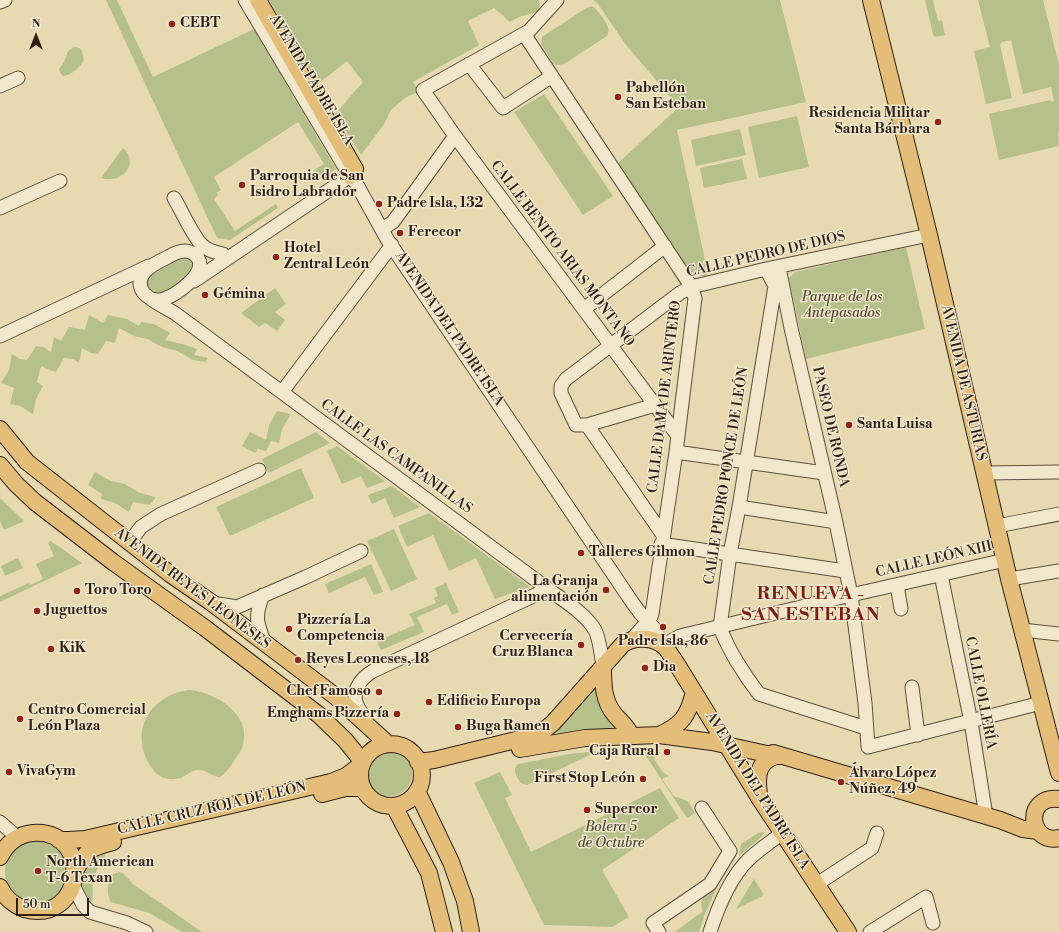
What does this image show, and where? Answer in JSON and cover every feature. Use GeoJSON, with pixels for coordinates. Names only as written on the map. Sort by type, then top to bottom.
{"type":"FeatureCollection","features":[{"type":"Feature","properties":{"kind":"main road"},"geometry":{"type":"LineString","coordinates":[[258,0],[355,169],[350,176]]}},
{"type":"Feature","properties":{"kind":"main road","name":"AVENIDA DE ASTURIAS"},"geometry":{"type":"LineString","coordinates":[[871,0],[929,235],[996,526],[1040,704],[1058,769],[1053,799]]}},
{"type":"Feature","properties":{"kind":"main road","name":"AVENIDA REYES LEONESES"},"geometry":{"type":"LineString","coordinates":[[0,429],[27,462],[129,543],[212,603],[335,696],[388,744]]}},
{"type":"Feature","properties":{"kind":"main road","name":"AVENIDA REYES LEONESES"},"geometry":{"type":"LineString","coordinates":[[0,465],[5,477],[35,502],[319,715],[345,740],[361,763]]}},
{"type":"Feature","properties":{"kind":"main road"},"geometry":{"type":"LineString","coordinates":[[420,767],[434,760],[532,736],[543,731],[553,723],[623,644],[632,640]]}},
{"type":"Feature","properties":{"kind":"main road","name":"AVENIDA DEL PADRE ISLA"},"geometry":{"type":"LineString","coordinates":[[632,640],[650,640],[658,642],[666,649],[760,799],[848,932]]}},
{"type":"Feature","properties":{"kind":"main road"},"geometry":{"type":"LineString","coordinates":[[603,666],[605,698],[614,715],[628,730],[631,736]]}},
{"type":"Feature","properties":{"kind":"main road"},"geometry":{"type":"LineString","coordinates":[[659,735],[672,730],[683,719],[690,708],[694,692]]}},
{"type":"Feature","properties":{"kind":"main road"},"geometry":{"type":"LineString","coordinates":[[712,721],[724,732],[736,739],[779,756],[993,818],[1023,829],[1038,831],[1049,838],[1059,838]]}},
{"type":"Feature","properties":{"kind":"main road"},"geometry":{"type":"LineString","coordinates":[[420,767],[441,766],[557,741],[585,738],[659,735],[705,741],[779,756]]}},
{"type":"Feature","properties":{"kind":"main road"},"geometry":{"type":"LineString","coordinates":[[388,744],[407,748],[414,754],[420,767],[421,780],[417,791],[403,804],[394,806],[385,806],[375,802],[367,796],[362,788],[359,773],[361,763],[372,750],[388,744]]}},
{"type":"Feature","properties":{"kind":"main road"},"geometry":{"type":"LineString","coordinates":[[760,799],[757,776],[760,768],[765,761],[779,756]]}},
{"type":"Feature","properties":{"kind":"main road","name":"CALLE CRUZ ROJA DE LEÓN"},"geometry":{"type":"LineString","coordinates":[[59,840],[85,838],[331,782],[346,776],[361,763]]}},
{"type":"Feature","properties":{"kind":"main road","name":"CALLE CRUZ ROJA DE LEÓN"},"geometry":{"type":"LineString","coordinates":[[0,888],[8,900],[19,907],[32,911],[52,908],[61,902],[68,894],[85,854],[93,848],[345,788],[362,788]]}},
{"type":"Feature","properties":{"kind":"main road"},"geometry":{"type":"LineString","coordinates":[[417,791],[451,862],[465,901],[471,932]]}},
{"type":"Feature","properties":{"kind":"main road"},"geometry":{"type":"LineString","coordinates":[[993,818],[1017,822],[1034,813],[1042,802],[1053,799]]}},
{"type":"Feature","properties":{"kind":"main road"},"geometry":{"type":"LineString","coordinates":[[394,806],[429,873],[444,932]]}},
{"type":"Feature","properties":{"kind":"main road"},"geometry":{"type":"LineString","coordinates":[[1034,813],[1035,826],[1038,831]]}},
{"type":"Feature","properties":{"kind":"main road"},"geometry":{"type":"LineString","coordinates":[[0,857],[9,843],[17,837],[38,833],[49,835],[59,840],[68,848],[73,859],[74,878]]}},
{"type":"Feature","properties":{"kind":"street"},"geometry":{"type":"LineString","coordinates":[[0,2],[5,0]]}},
{"type":"Feature","properties":{"kind":"street","name":"AVENIDA PADRE ISLA"},"geometry":{"type":"LineString","coordinates":[[245,0],[350,176]]}},
{"type":"Feature","properties":{"kind":"street"},"geometry":{"type":"LineString","coordinates":[[552,76],[503,108],[469,64],[529,31],[557,0]]}},
{"type":"Feature","properties":{"kind":"street","name":"CALLE DAMA DE ARINTERO"},"geometry":{"type":"LineString","coordinates":[[524,34],[665,246],[691,287],[695,298],[676,452],[652,614],[632,640]]}},
{"type":"Feature","properties":{"kind":"street","name":"CALLE BENITO ARIAS MONTANO"},"geometry":{"type":"LineString","coordinates":[[469,64],[423,90],[455,136],[678,436]]}},
{"type":"Feature","properties":{"kind":"street"},"geometry":{"type":"LineString","coordinates":[[0,86],[18,78]]}},
{"type":"Feature","properties":{"kind":"street"},"geometry":{"type":"LineString","coordinates":[[382,229],[393,222],[455,136]]}},
{"type":"Feature","properties":{"kind":"street"},"geometry":{"type":"LineString","coordinates":[[155,262],[145,271],[140,281],[148,296],[164,300],[187,285],[229,253],[350,176]]}},
{"type":"Feature","properties":{"kind":"street","name":"AVENIDA DEL PADRE ISLA"},"geometry":{"type":"LineString","coordinates":[[350,176],[356,183],[392,245],[632,602],[647,622],[653,627],[666,649]]}},
{"type":"Feature","properties":{"kind":"street"},"geometry":{"type":"LineString","coordinates":[[0,208],[60,181]]}},
{"type":"Feature","properties":{"kind":"street"},"geometry":{"type":"LineString","coordinates":[[174,198],[203,246],[212,252],[229,253]]}},
{"type":"Feature","properties":{"kind":"street"},"geometry":{"type":"LineString","coordinates":[[179,252],[187,240],[188,232],[186,218]]}},
{"type":"Feature","properties":{"kind":"street","name":"CALLE PEDRO DE DIOS"},"geometry":{"type":"LineString","coordinates":[[581,425],[560,392],[560,386],[566,379],[680,293],[691,287],[766,269],[929,235]]}},
{"type":"Feature","properties":{"kind":"street"},"geometry":{"type":"LineString","coordinates":[[282,392],[392,245]]}},
{"type":"Feature","properties":{"kind":"street"},"geometry":{"type":"LineString","coordinates":[[584,309],[665,246]]}},
{"type":"Feature","properties":{"kind":"street"},"geometry":{"type":"LineString","coordinates":[[0,336],[179,252],[190,252],[194,254],[229,253]]}},
{"type":"Feature","properties":{"kind":"street"},"geometry":{"type":"LineString","coordinates":[[187,285],[198,273],[199,263],[194,254]]}},
{"type":"Feature","properties":{"kind":"street","name":"PASEO DE RONDA"},"geometry":{"type":"LineString","coordinates":[[779,267],[791,328],[851,595],[865,704],[868,747],[918,735]]}},
{"type":"Feature","properties":{"kind":"street","name":"CALLE PEDRO PONCE DE LEÓN"},"geometry":{"type":"LineString","coordinates":[[720,627],[730,554],[747,461],[775,286],[766,269]]}},
{"type":"Feature","properties":{"kind":"street","name":"CALLE LAS CAMPANILLAS"},"geometry":{"type":"LineString","coordinates":[[117,281],[131,285],[176,314],[588,620],[596,631],[603,666]]}},
{"type":"Feature","properties":{"kind":"street"},"geometry":{"type":"LineString","coordinates":[[767,330],[779,325],[791,328]]}},
{"type":"Feature","properties":{"kind":"street"},"geometry":{"type":"LineString","coordinates":[[655,405],[581,425],[662,540],[730,554],[845,571]]}},
{"type":"Feature","properties":{"kind":"street"},"geometry":{"type":"LineString","coordinates":[[676,452],[824,473]]}},
{"type":"Feature","properties":{"kind":"street"},"geometry":{"type":"LineString","coordinates":[[129,543],[141,527],[160,514],[259,470]]}},
{"type":"Feature","properties":{"kind":"street"},"geometry":{"type":"LineString","coordinates":[[985,473],[1059,472]]}},
{"type":"Feature","properties":{"kind":"street"},"geometry":{"type":"LineString","coordinates":[[739,507],[836,523]]}},
{"type":"Feature","properties":{"kind":"street"},"geometry":{"type":"LineString","coordinates":[[996,526],[1059,514]]}},
{"type":"Feature","properties":{"kind":"street"},"geometry":{"type":"LineString","coordinates":[[212,603],[237,607],[361,551]]}},
{"type":"Feature","properties":{"kind":"street","name":"CALLE LEÓN XIII"},"geometry":{"type":"LineString","coordinates":[[666,649],[668,643],[676,638],[897,584],[1005,560]]}},
{"type":"Feature","properties":{"kind":"street"},"geometry":{"type":"LineString","coordinates":[[1009,579],[1059,572]]}},
{"type":"Feature","properties":{"kind":"street","name":"CALLE OLLERÍA"},"geometry":{"type":"LineString","coordinates":[[941,575],[970,722],[993,818]]}},
{"type":"Feature","properties":{"kind":"street"},"geometry":{"type":"LineString","coordinates":[[897,584],[901,609]]}},
{"type":"Feature","properties":{"kind":"street"},"geometry":{"type":"LineString","coordinates":[[376,733],[357,705],[355,695],[358,685],[364,676],[548,589]]}},
{"type":"Feature","properties":{"kind":"street"},"geometry":{"type":"LineString","coordinates":[[263,596],[258,609],[257,622],[265,644]]}},
{"type":"Feature","properties":{"kind":"street"},"geometry":{"type":"LineString","coordinates":[[720,627],[723,637],[759,694],[866,728]]}},
{"type":"Feature","properties":{"kind":"street"},"geometry":{"type":"LineString","coordinates":[[1022,630],[1059,634]]}},
{"type":"Feature","properties":{"kind":"street"},"geometry":{"type":"LineString","coordinates":[[912,687],[918,735],[1040,704]]}},
{"type":"Feature","properties":{"kind":"street"},"geometry":{"type":"LineString","coordinates":[[658,932],[653,923],[710,884],[730,851],[702,808]]}},
{"type":"Feature","properties":{"kind":"street"},"geometry":{"type":"LineString","coordinates":[[0,822],[17,837]]}},
{"type":"Feature","properties":{"kind":"street"},"geometry":{"type":"LineString","coordinates":[[710,932],[723,898],[738,872],[751,858],[782,833]]}},
{"type":"Feature","properties":{"kind":"street"},"geometry":{"type":"LineString","coordinates":[[817,884],[872,848],[877,834]]}},
{"type":"Feature","properties":{"kind":"street"},"geometry":{"type":"LineString","coordinates":[[74,878],[84,905],[90,912],[127,923],[146,932]]}},
{"type":"Feature","properties":{"kind":"street"},"geometry":{"type":"LineString","coordinates":[[870,932],[926,897],[933,923]]}},
{"type":"Feature","properties":{"kind":"green space"},"geometry":{"type":"Polygon","coordinates":[[[106,0],[117,0],[153,77],[254,29],[336,169],[320,180],[314,170],[324,164],[298,122],[214,177],[221,190],[217,193],[218,195],[214,199],[235,231],[276,204],[278,208],[230,240],[217,238],[106,0]]]}},
{"type":"Feature","properties":{"kind":"green space"},"geometry":{"type":"Polygon","coordinates":[[[269,0],[539,0],[540,11],[519,17],[510,22],[494,8],[468,21],[479,45],[413,82],[419,91],[405,98],[391,110],[384,124],[361,155],[335,114],[363,82],[347,61],[318,84],[269,0]]]}},
{"type":"Feature","properties":{"kind":"green space"},"geometry":{"type":"Polygon","coordinates":[[[593,0],[780,0],[806,102],[677,130],[708,274],[704,277],[688,271],[617,164],[679,107],[626,45],[598,4],[593,0]]]}},
{"type":"Feature","properties":{"kind":"green space"},"geometry":{"type":"Polygon","coordinates":[[[925,0],[933,0],[938,21],[942,20],[945,35],[935,37],[933,34],[925,0]]]}},
{"type":"Feature","properties":{"kind":"green space"},"geometry":{"type":"Polygon","coordinates":[[[978,0],[1043,0],[1059,65],[1059,146],[999,160],[989,114],[1050,100],[1051,102],[1054,101],[1051,87],[1023,94],[1011,40],[1002,42],[1000,45],[1012,98],[986,104],[974,51],[990,47],[978,0]]]}},
{"type":"Feature","properties":{"kind":"green space"},"geometry":{"type":"Polygon","coordinates":[[[592,6],[603,17],[607,25],[607,36],[564,64],[556,65],[553,63],[541,44],[542,37],[586,8],[592,6]]]}},
{"type":"Feature","properties":{"kind":"green space"},"geometry":{"type":"Polygon","coordinates":[[[74,47],[81,49],[84,60],[75,70],[66,76],[63,76],[59,69],[68,52],[74,47]]]}},
{"type":"Feature","properties":{"kind":"green space"},"geometry":{"type":"Polygon","coordinates":[[[544,94],[613,196],[583,215],[514,112],[544,94]]]}},
{"type":"Feature","properties":{"kind":"green space"},"geometry":{"type":"Polygon","coordinates":[[[797,116],[809,167],[759,178],[748,127],[797,116]]]}},
{"type":"Feature","properties":{"kind":"green space"},"geometry":{"type":"Polygon","coordinates":[[[740,129],[746,155],[696,166],[691,140],[740,129]]]}},
{"type":"Feature","properties":{"kind":"green space"},"geometry":{"type":"Polygon","coordinates":[[[123,148],[128,154],[130,160],[127,171],[116,178],[101,178],[123,148]]]}},
{"type":"Feature","properties":{"kind":"green space"},"geometry":{"type":"Polygon","coordinates":[[[742,159],[747,179],[704,188],[700,168],[742,159]]]}},
{"type":"Feature","properties":{"kind":"green space","name":"Parque de los Antepasados"},"geometry":{"type":"Polygon","coordinates":[[[906,247],[925,329],[806,359],[789,278],[795,272],[906,247]]]}},
{"type":"Feature","properties":{"kind":"green space"},"geometry":{"type":"Polygon","coordinates":[[[186,257],[194,261],[192,274],[164,292],[153,293],[149,290],[146,281],[153,271],[186,257]]]}},
{"type":"Feature","properties":{"kind":"green space"},"geometry":{"type":"Polygon","coordinates":[[[275,288],[286,304],[275,312],[285,320],[277,331],[265,323],[259,327],[241,313],[275,288]]]}},
{"type":"Feature","properties":{"kind":"green space"},"geometry":{"type":"Polygon","coordinates":[[[89,315],[103,323],[108,315],[127,319],[139,326],[141,322],[154,324],[170,333],[165,340],[197,349],[194,355],[208,358],[205,362],[193,360],[177,351],[162,347],[147,339],[134,336],[119,328],[115,343],[106,341],[98,354],[91,353],[82,348],[79,363],[73,359],[64,358],[56,372],[41,366],[37,382],[43,386],[36,399],[33,414],[20,406],[10,404],[14,388],[1,383],[9,370],[12,354],[20,359],[27,360],[36,346],[43,347],[51,352],[54,337],[61,341],[69,327],[85,330],[89,315]]]}},
{"type":"Feature","properties":{"kind":"green space"},"geometry":{"type":"Polygon","coordinates":[[[277,411],[291,414],[282,429],[279,443],[271,441],[266,451],[258,449],[255,453],[242,446],[250,432],[266,440],[269,425],[277,411]]]}},
{"type":"Feature","properties":{"kind":"green space"},"geometry":{"type":"Polygon","coordinates":[[[316,432],[330,443],[269,473],[262,459],[316,432]]]}},
{"type":"Feature","properties":{"kind":"green space"},"geometry":{"type":"Polygon","coordinates":[[[337,446],[385,481],[367,488],[361,476],[342,484],[327,451],[337,446]]]}},
{"type":"Feature","properties":{"kind":"green space"},"geometry":{"type":"Polygon","coordinates":[[[301,468],[314,498],[230,536],[216,507],[301,468]]]}},
{"type":"Feature","properties":{"kind":"green space"},"geometry":{"type":"Polygon","coordinates":[[[95,472],[111,481],[125,484],[140,493],[156,497],[150,505],[133,502],[129,512],[115,503],[101,499],[102,494],[88,485],[95,472]]]}},
{"type":"Feature","properties":{"kind":"green space"},"geometry":{"type":"Polygon","coordinates":[[[392,486],[420,507],[394,518],[385,498],[372,504],[368,495],[392,486]]]}},
{"type":"Feature","properties":{"kind":"green space"},"geometry":{"type":"Polygon","coordinates":[[[0,498],[24,521],[4,530],[0,521],[0,498]]]}},
{"type":"Feature","properties":{"kind":"green space"},"geometry":{"type":"Polygon","coordinates":[[[429,513],[530,587],[495,599],[476,558],[449,571],[433,535],[407,547],[398,526],[429,513]]]}},
{"type":"Feature","properties":{"kind":"green space"},"geometry":{"type":"Polygon","coordinates":[[[394,529],[417,579],[391,591],[367,541],[394,529]]]}},
{"type":"Feature","properties":{"kind":"green space"},"geometry":{"type":"Polygon","coordinates":[[[51,541],[82,563],[0,602],[0,596],[29,583],[30,585],[43,579],[36,564],[54,556],[48,543],[51,541]]]}},
{"type":"Feature","properties":{"kind":"green space"},"geometry":{"type":"Polygon","coordinates":[[[18,558],[23,568],[5,576],[1,566],[18,558]]]}},
{"type":"Feature","properties":{"kind":"green space"},"geometry":{"type":"Polygon","coordinates":[[[371,564],[383,592],[374,595],[365,577],[329,593],[325,584],[371,564]]]}},
{"type":"Feature","properties":{"kind":"green space"},"geometry":{"type":"Polygon","coordinates":[[[446,583],[459,612],[452,615],[447,604],[417,617],[424,632],[381,650],[377,641],[415,625],[409,614],[436,603],[434,598],[438,596],[435,588],[446,583]]]}},
{"type":"Feature","properties":{"kind":"green space"},"geometry":{"type":"Polygon","coordinates":[[[598,681],[616,724],[615,731],[544,738],[598,681]]]}},
{"type":"Feature","properties":{"kind":"green space"},"geometry":{"type":"Polygon","coordinates":[[[189,690],[210,695],[220,700],[237,715],[242,724],[244,734],[242,749],[229,768],[220,777],[200,770],[190,772],[178,779],[165,778],[160,776],[152,769],[144,753],[142,730],[145,720],[151,711],[158,703],[167,697],[189,690]]]}},
{"type":"Feature","properties":{"kind":"green space"},"geometry":{"type":"Polygon","coordinates":[[[642,750],[659,751],[654,759],[663,772],[669,776],[662,779],[674,796],[688,801],[695,813],[687,818],[642,750]]]}},
{"type":"Feature","properties":{"kind":"green space"},"geometry":{"type":"Polygon","coordinates":[[[598,751],[527,785],[521,783],[515,773],[515,768],[518,764],[569,754],[598,751]]]}},
{"type":"Feature","properties":{"kind":"green space"},"geometry":{"type":"Polygon","coordinates":[[[386,752],[394,752],[399,753],[406,758],[411,765],[411,783],[406,790],[399,795],[386,796],[378,793],[371,786],[368,778],[368,770],[371,762],[378,755],[386,752]]]}},
{"type":"Feature","properties":{"kind":"green space","name":"Bolera 5 de Octubre"},"geometry":{"type":"Polygon","coordinates":[[[500,772],[512,795],[505,798],[531,852],[660,788],[679,818],[602,870],[629,917],[612,927],[544,925],[474,783],[500,772]]]}},
{"type":"Feature","properties":{"kind":"green space"},"geometry":{"type":"Polygon","coordinates":[[[765,832],[739,856],[741,844],[758,833],[765,832]]]}},
{"type":"Feature","properties":{"kind":"green space"},"geometry":{"type":"Polygon","coordinates":[[[30,841],[42,841],[58,850],[65,860],[67,872],[65,884],[58,894],[42,903],[30,903],[19,898],[10,889],[5,878],[5,866],[10,855],[19,846],[30,841]]]}},
{"type":"Feature","properties":{"kind":"green space"},"geometry":{"type":"Polygon","coordinates":[[[106,849],[104,858],[96,871],[94,878],[93,898],[91,905],[81,891],[83,869],[85,864],[106,849]]]}},
{"type":"Feature","properties":{"kind":"green space"},"geometry":{"type":"Polygon","coordinates":[[[120,872],[123,873],[133,884],[202,932],[182,932],[149,913],[111,902],[109,899],[108,884],[113,874],[120,872]]]}},
{"type":"Feature","properties":{"kind":"green space"},"geometry":{"type":"Polygon","coordinates":[[[754,879],[764,895],[736,909],[754,879]]]}},
{"type":"Feature","properties":{"kind":"green space"},"geometry":{"type":"Polygon","coordinates":[[[717,887],[699,932],[675,932],[703,911],[702,903],[704,896],[717,887]]]}},
{"type":"Feature","properties":{"kind":"place","name":"CEBT"},"geometry":{"type":"Point","coordinates":[172,24]}},
{"type":"Feature","properties":{"kind":"place","name":"Pabellón San Esteban"},"geometry":{"type":"Point","coordinates":[618,97]}},
{"type":"Feature","properties":{"kind":"place","name":"Residencia Militar Santa Bárbara"},"geometry":{"type":"Point","coordinates":[938,122]}},
{"type":"Feature","properties":{"kind":"place","name":"Parroquia de San Isidro Labrador"},"geometry":{"type":"Point","coordinates":[242,185]}},
{"type":"Feature","properties":{"kind":"place","name":"Padre Isla, 132"},"geometry":{"type":"Point","coordinates":[379,204]}},
{"type":"Feature","properties":{"kind":"place","name":"Ferecor"},"geometry":{"type":"Point","coordinates":[400,233]}},
{"type":"Feature","properties":{"kind":"place","name":"Hotel Zentral León"},"geometry":{"type":"Point","coordinates":[276,257]}},
{"type":"Feature","properties":{"kind":"place","name":"Gémina"},"geometry":{"type":"Point","coordinates":[205,295]}},
{"type":"Feature","properties":{"kind":"place","name":"Santa Luisa"},"geometry":{"type":"Point","coordinates":[849,425]}},
{"type":"Feature","properties":{"kind":"place","name":"Talleres Gilmon"},"geometry":{"type":"Point","coordinates":[581,553]}},
{"type":"Feature","properties":{"kind":"place","name":"La Granja alimentación"},"geometry":{"type":"Point","coordinates":[606,590]}},
{"type":"Feature","properties":{"kind":"place","name":"Toro Toro"},"geometry":{"type":"Point","coordinates":[77,591]}},
{"type":"Feature","properties":{"kind":"place","name":"Juguettos"},"geometry":{"type":"Point","coordinates":[37,611]}},
{"type":"Feature","properties":{"kind":"place","name":"Padre Isla, 86"},"geometry":{"type":"Point","coordinates":[663,627]}},
{"type":"Feature","properties":{"kind":"place","name":"Pizzería La Competencia"},"geometry":{"type":"Point","coordinates":[289,629]}},
{"type":"Feature","properties":{"kind":"place","name":"Cervecería Cruz Blanca"},"geometry":{"type":"Point","coordinates":[581,645]}},
{"type":"Feature","properties":{"kind":"place","name":"KiK"},"geometry":{"type":"Point","coordinates":[51,649]}},
{"type":"Feature","properties":{"kind":"place","name":"Reyes Leoneses, 18"},"geometry":{"type":"Point","coordinates":[298,660]}},
{"type":"Feature","properties":{"kind":"place","name":"Dia"},"geometry":{"type":"Point","coordinates":[645,668]}},
{"type":"Feature","properties":{"kind":"place","name":"Chef Famoso"},"geometry":{"type":"Point","coordinates":[379,692]}},
{"type":"Feature","properties":{"kind":"place","name":"Edificio Europa"},"geometry":{"type":"Point","coordinates":[429,702]}},
{"type":"Feature","properties":{"kind":"place","name":"Emghams Pizzería"},"geometry":{"type":"Point","coordinates":[397,714]}},
{"type":"Feature","properties":{"kind":"place","name":"Centro Comercial León Plaza"},"geometry":{"type":"Point","coordinates":[20,719]}},
{"type":"Feature","properties":{"kind":"place","name":"Buga Ramen"},"geometry":{"type":"Point","coordinates":[458,727]}},
{"type":"Feature","properties":{"kind":"place","name":"Caja Rural"},"geometry":{"type":"Point","coordinates":[667,752]}},
{"type":"Feature","properties":{"kind":"place","name":"VivaGym"},"geometry":{"type":"Point","coordinates":[9,772]}},
{"type":"Feature","properties":{"kind":"place","name":"First Stop León"},"geometry":{"type":"Point","coordinates":[643,779]}},
{"type":"Feature","properties":{"kind":"place","name":"Álvaro López Núñez, 49"},"geometry":{"type":"Point","coordinates":[841,782]}},
{"type":"Feature","properties":{"kind":"place","name":"Supercor"},"geometry":{"type":"Point","coordinates":[587,810]}},
{"type":"Feature","properties":{"kind":"place","name":"North American T-6 Texan"},"geometry":{"type":"Point","coordinates":[38,871]}},
{"type":"Feature","properties":{"kind":"district","name":"RENUEVA - SAN ESTEBAN"},"geometry":{"type":"Point","coordinates":[811,605]}}]}
